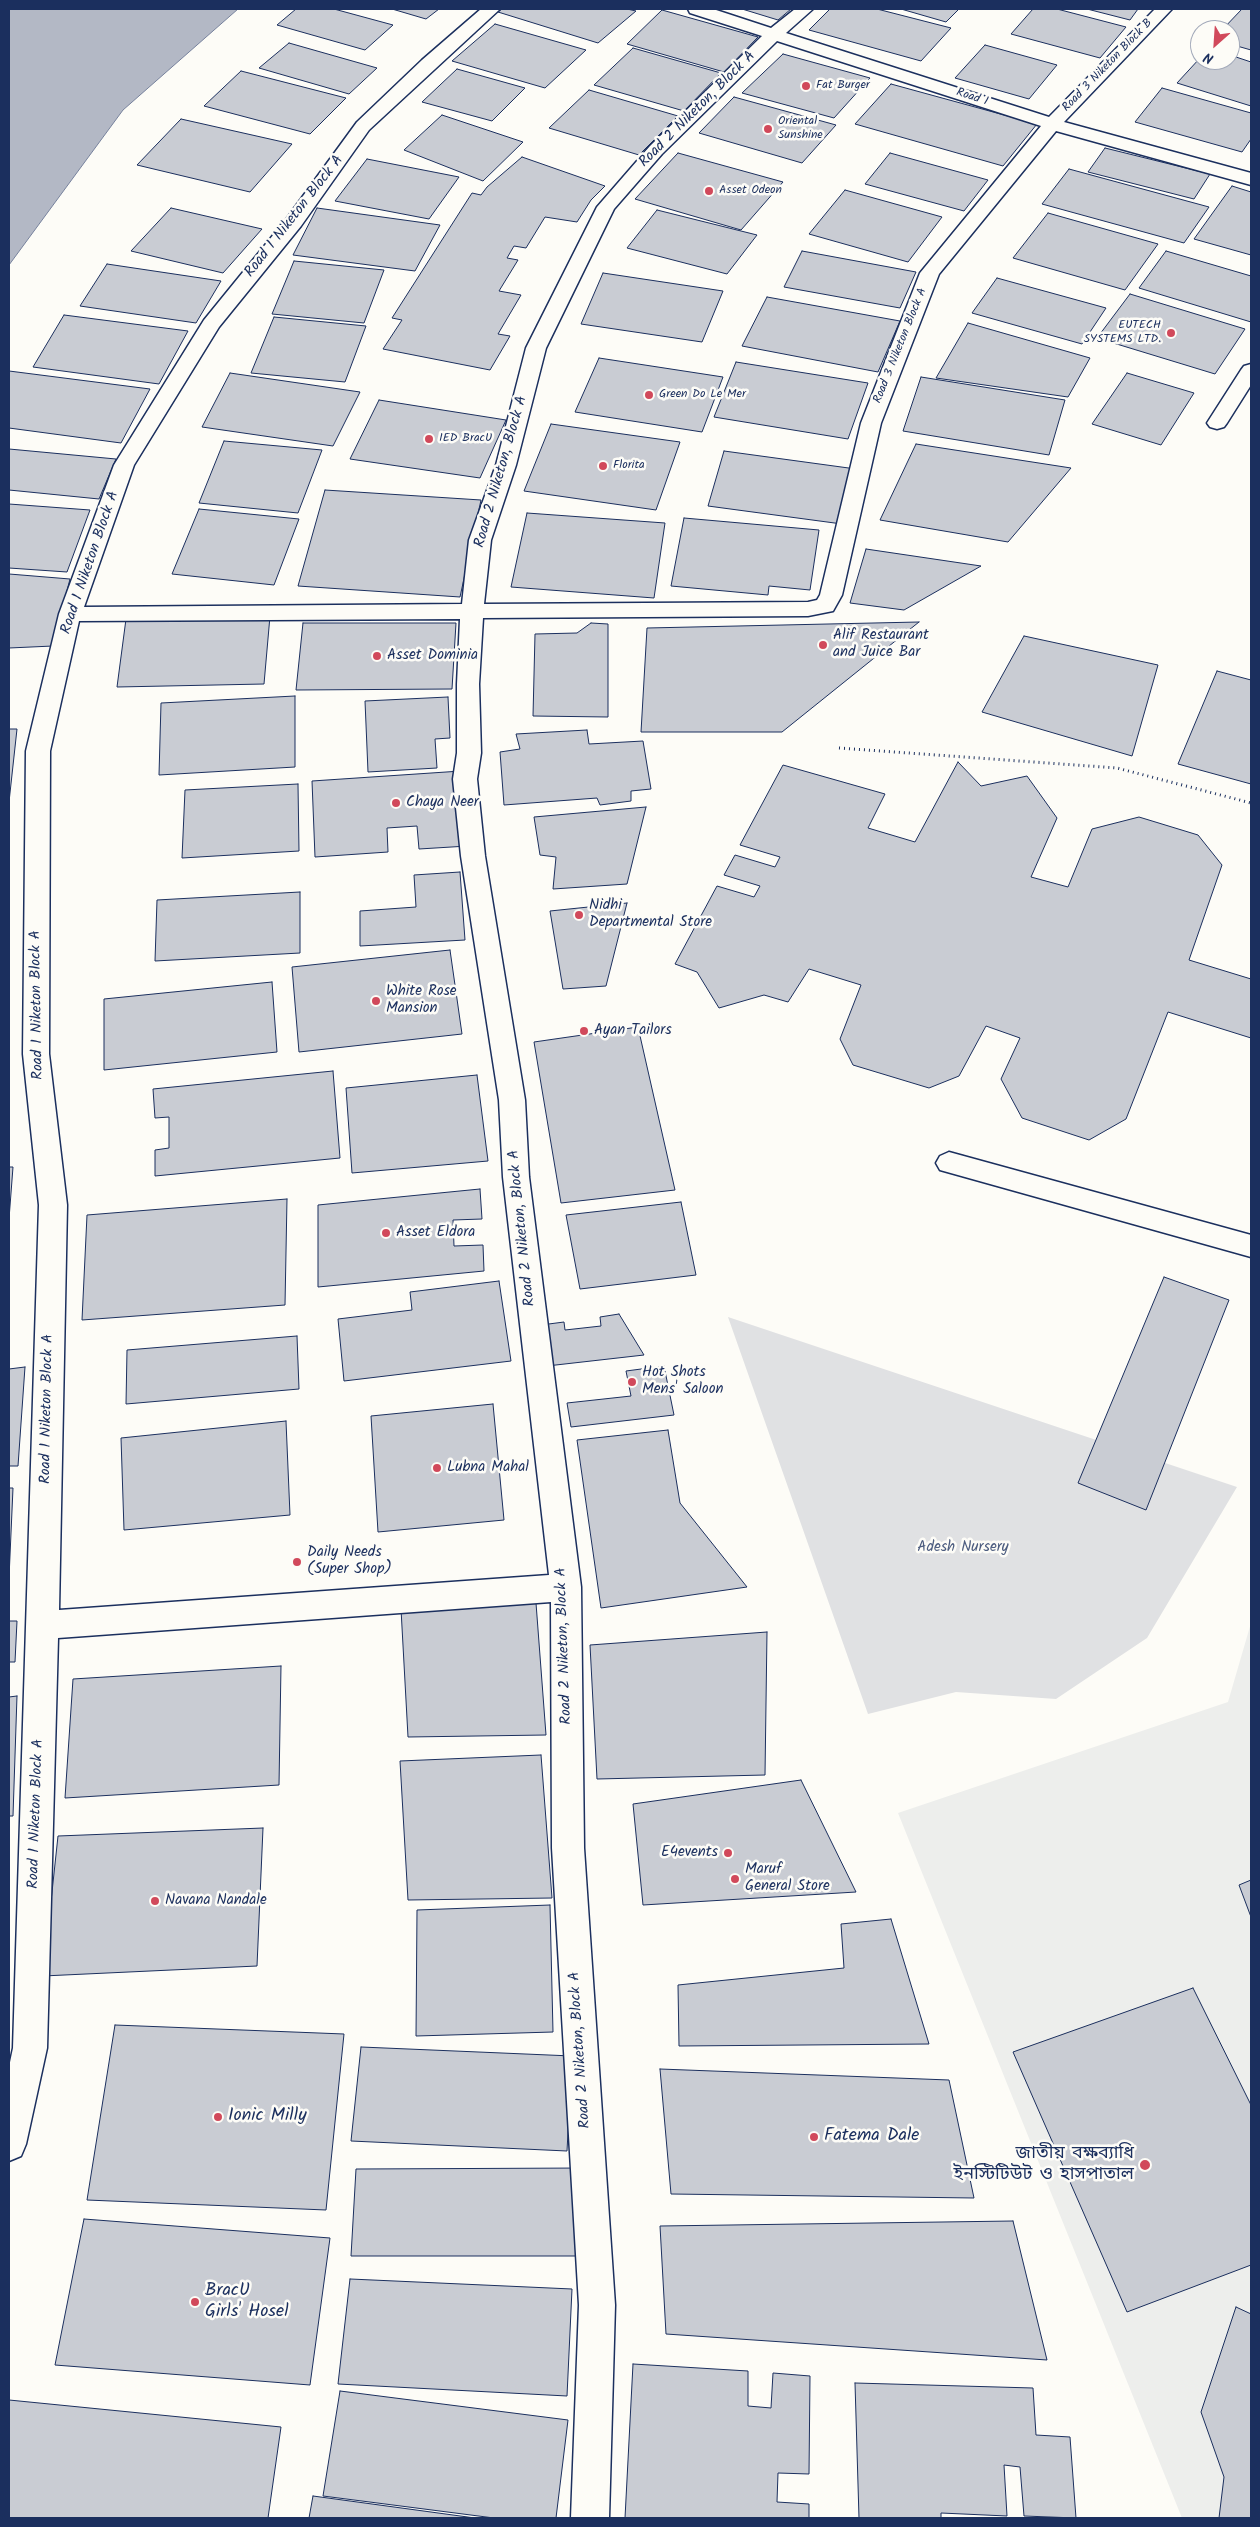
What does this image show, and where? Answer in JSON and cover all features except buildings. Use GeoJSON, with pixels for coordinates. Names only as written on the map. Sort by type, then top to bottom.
{"type":"FeatureCollection","features":[{"type":"Feature","properties":{"kind":"street","name":"Road 1 Niketon Block A"},"geometry":{"type":"LineString","coordinates":[[9,2144],[30,2048],[53,1205],[36,1054],[38,761],[70,614],[124,466],[211,324],[294,222],[363,126],[428,64],[491,9]]}},
{"type":"Feature","properties":{"kind":"street","name":"Road 1"},"geometry":{"type":"LineString","coordinates":[[696,9],[1052,124],[1251,179]]}},
{"type":"Feature","properties":{"kind":"street","name":"Road 2 Niketon, Block A"},"geometry":{"type":"LineString","coordinates":[[590,2518],[597,2305],[568,1848],[566,1587],[516,1177],[512,1100],[504,1040],[472,856],[465,779],[469,753],[468,684],[472,610],[480,540],[506,465],[536,348],[606,207],[656,150],[775,33],[805,9]]}},
{"type":"Feature","properties":{"kind":"street","name":"Road 3 Niketon Block B"},"geometry":{"type":"LineString","coordinates":[[1052,124],[1164,9]]}},
{"type":"Feature","properties":{"kind":"street","name":"Road 3 Niketon Block A"},"geometry":{"type":"LineString","coordinates":[[472,610],[808,609],[825,606],[831,594],[871,423],[930,273],[1052,124]]}},
{"type":"Feature","properties":{"kind":"street"},"geometry":{"type":"LineString","coordinates":[[1217,424],[1251,370]]}},
{"type":"Feature","properties":{"kind":"street"},"geometry":{"type":"LineString","coordinates":[[70,614],[472,610]]}},
{"type":"Feature","properties":{"kind":"street"},"geometry":{"type":"LineString","coordinates":[[949,1163],[1251,1246]]}},
{"type":"Feature","properties":{"kind":"street"},"geometry":{"type":"LineString","coordinates":[[43,1625],[566,1587]]}},
{"type":"Feature","properties":{"kind":"path"},"geometry":{"type":"LineString","coordinates":[[839,748],[1118,768],[1251,803]]}},
{"type":"Feature","properties":{"kind":"shaded area"},"geometry":{"type":"Polygon","coordinates":[[[9,9],[238,9],[123,110],[9,265],[9,9]]]}},
{"type":"Feature","properties":{"kind":"shaded area","name":"জাতীয় বক্ষব্যাধি ইনস্টিটিউট ও হাসপাতাল"},"geometry":{"type":"Polygon","coordinates":[[[1251,1623],[1251,2518],[1182,2518],[898,1813],[1228,1702],[1251,1623]]]}},
{"type":"Feature","properties":{"kind":"green space","name":"Adesh Nursery"},"geometry":{"type":"Polygon","coordinates":[[[728,1317],[1237,1487],[1147,1638],[1056,1699],[956,1692],[868,1714],[728,1317]]]}},
{"type":"Feature","properties":{"kind":"place","name":"Fat Burger"},"geometry":{"type":"Point","coordinates":[806,86]}},
{"type":"Feature","properties":{"kind":"place","name":"Oriental Sunshine"},"geometry":{"type":"Point","coordinates":[768,129]}},
{"type":"Feature","properties":{"kind":"place","name":"Asset Odeon"},"geometry":{"type":"Point","coordinates":[709,191]}},
{"type":"Feature","properties":{"kind":"place","name":"EUTECH SYSTEMS LTD."},"geometry":{"type":"Point","coordinates":[1171,333]}},
{"type":"Feature","properties":{"kind":"place","name":"Green Do Le Mer"},"geometry":{"type":"Point","coordinates":[649,395]}},
{"type":"Feature","properties":{"kind":"place","name":"IED BracU"},"geometry":{"type":"Point","coordinates":[429,439]}},
{"type":"Feature","properties":{"kind":"place","name":"Florita"},"geometry":{"type":"Point","coordinates":[603,466]}},
{"type":"Feature","properties":{"kind":"place","name":"Alif Restaurant and Juice Bar"},"geometry":{"type":"Point","coordinates":[823,645]}},
{"type":"Feature","properties":{"kind":"place","name":"Asset Dominia"},"geometry":{"type":"Point","coordinates":[377,656]}},
{"type":"Feature","properties":{"kind":"place","name":"Chaya Neer"},"geometry":{"type":"Point","coordinates":[396,803]}},
{"type":"Feature","properties":{"kind":"place","name":"Nidhi Departmental Store"},"geometry":{"type":"Point","coordinates":[579,915]}},
{"type":"Feature","properties":{"kind":"place","name":"White Rose Mansion"},"geometry":{"type":"Point","coordinates":[376,1001]}},
{"type":"Feature","properties":{"kind":"place","name":"Ayan Tailors"},"geometry":{"type":"Point","coordinates":[584,1031]}},
{"type":"Feature","properties":{"kind":"place","name":"Asset Eldora"},"geometry":{"type":"Point","coordinates":[386,1233]}},
{"type":"Feature","properties":{"kind":"place","name":"Hot Shots Mens' Saloon"},"geometry":{"type":"Point","coordinates":[632,1382]}},
{"type":"Feature","properties":{"kind":"place","name":"Lubna Mahal"},"geometry":{"type":"Point","coordinates":[437,1468]}},
{"type":"Feature","properties":{"kind":"place","name":"Daily Needs (Super Shop)"},"geometry":{"type":"Point","coordinates":[297,1562]}},
{"type":"Feature","properties":{"kind":"place","name":"E4events"},"geometry":{"type":"Point","coordinates":[728,1853]}},
{"type":"Feature","properties":{"kind":"place","name":"Maruf General Store"},"geometry":{"type":"Point","coordinates":[735,1879]}},
{"type":"Feature","properties":{"kind":"place","name":"Navana Nandale"},"geometry":{"type":"Point","coordinates":[155,1901]}},
{"type":"Feature","properties":{"kind":"place","name":"Ionic Milly"},"geometry":{"type":"Point","coordinates":[218,2117]}},
{"type":"Feature","properties":{"kind":"place","name":"Fatema Dale"},"geometry":{"type":"Point","coordinates":[814,2137]}},
{"type":"Feature","properties":{"kind":"place","name":"জাতীয় বক্ষব্যাধি ইনস্টিটিউট ও হাসপাতাল"},"geometry":{"type":"Point","coordinates":[1145,2165]}},
{"type":"Feature","properties":{"kind":"place","name":"BracU Girls' Hosel"},"geometry":{"type":"Point","coordinates":[195,2302]}}]}
